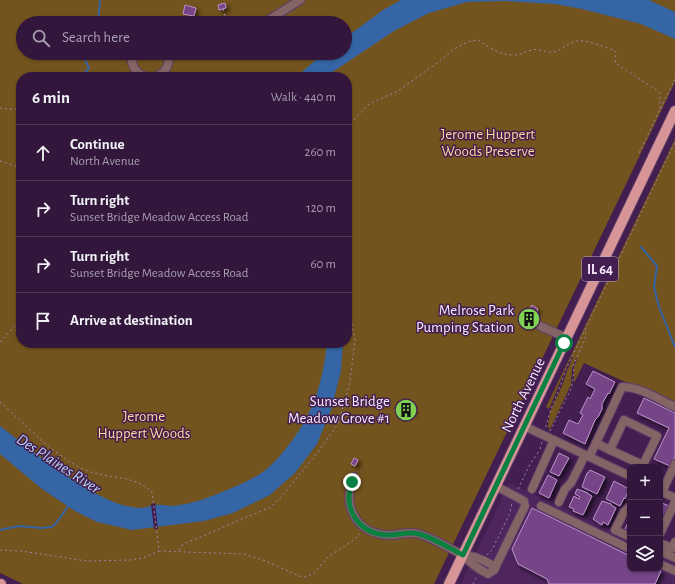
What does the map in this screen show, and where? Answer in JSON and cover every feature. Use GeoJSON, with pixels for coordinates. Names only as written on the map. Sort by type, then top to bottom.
{"type":"FeatureCollection","features":[{"type":"Feature","properties":{"kind":"main road","name":"North Avenue"},"geometry":{"type":"LineString","coordinates":[[449,584],[675,111]]}},
{"type":"Feature","properties":{"kind":"street"},"geometry":{"type":"LineString","coordinates":[[275,16],[300,0]]}},
{"type":"Feature","properties":{"kind":"street"},"geometry":{"type":"LineString","coordinates":[[131,60],[133,67],[137,72]]}},
{"type":"Feature","properties":{"kind":"street"},"geometry":{"type":"LineString","coordinates":[[163,72],[170,60]]}},
{"type":"Feature","properties":{"kind":"street"},"geometry":{"type":"LineString","coordinates":[[540,326],[567,338]]}},
{"type":"Feature","properties":{"kind":"street"},"geometry":{"type":"LineString","coordinates":[[559,502],[565,489],[571,483],[596,443],[622,387],[639,389],[675,407]]}},
{"type":"Feature","properties":{"kind":"street"},"geometry":{"type":"LineString","coordinates":[[610,450],[624,420],[657,436],[643,464]]}},
{"type":"Feature","properties":{"kind":"street"},"geometry":{"type":"LineString","coordinates":[[524,426],[627,475]]}},
{"type":"Feature","properties":{"kind":"street"},"geometry":{"type":"LineString","coordinates":[[532,489],[554,440]]}},
{"type":"Feature","properties":{"kind":"street"},"geometry":{"type":"LineString","coordinates":[[596,443],[638,464]]}},
{"type":"Feature","properties":{"kind":"street"},"geometry":{"type":"LineString","coordinates":[[663,487],[675,464]]}},
{"type":"Feature","properties":{"kind":"street"},"geometry":{"type":"LineString","coordinates":[[354,477],[349,488],[349,503],[357,520],[365,527],[381,534],[390,535],[408,532],[418,534],[463,555],[477,557],[492,565],[494,570],[525,506],[524,501],[496,486]]}},
{"type":"Feature","properties":{"kind":"street"},"geometry":{"type":"LineString","coordinates":[[663,492],[675,498]]}},
{"type":"Feature","properties":{"kind":"street"},"geometry":{"type":"LineString","coordinates":[[663,528],[675,502]]}},
{"type":"Feature","properties":{"kind":"street"},"geometry":{"type":"LineString","coordinates":[[541,506],[627,548]]}},
{"type":"Feature","properties":{"kind":"street"},"geometry":{"type":"LineString","coordinates":[[627,509],[615,530],[627,536]]}},
{"type":"Feature","properties":{"kind":"street"},"geometry":{"type":"LineString","coordinates":[[663,544],[672,548],[675,542]]}},
{"type":"Feature","properties":{"kind":"street"},"geometry":{"type":"LineString","coordinates":[[663,552],[675,558]]}},
{"type":"Feature","properties":{"kind":"street"},"geometry":{"type":"LineString","coordinates":[[663,565],[675,571]]}},
{"type":"Feature","properties":{"kind":"path"},"geometry":{"type":"LineString","coordinates":[[223,9],[225,16]]}},
{"type":"Feature","properties":{"kind":"path"},"geometry":{"type":"LineString","coordinates":[[352,122],[369,104],[398,90],[440,61],[454,49],[470,41],[478,40],[494,51],[515,55],[532,50],[553,52],[577,41],[614,50],[616,53],[615,62],[624,70],[658,91],[660,94],[660,109]]}},
{"type":"Feature","properties":{"kind":"path"},"geometry":{"type":"LineString","coordinates":[[639,153],[675,79]]}},
{"type":"Feature","properties":{"kind":"path"},"geometry":{"type":"LineString","coordinates":[[0,108],[16,108]]}},
{"type":"Feature","properties":{"kind":"path"},"geometry":{"type":"LineString","coordinates":[[546,429],[549,412],[560,388],[566,369],[675,142]]}},
{"type":"Feature","properties":{"kind":"path"},"geometry":{"type":"LineString","coordinates":[[0,161],[16,166]]}},
{"type":"Feature","properties":{"kind":"path"},"geometry":{"type":"LineString","coordinates":[[179,551],[182,544],[271,507],[318,452],[338,424],[350,382],[355,340],[352,324]]}},
{"type":"Feature","properties":{"kind":"path"},"geometry":{"type":"LineString","coordinates":[[0,342],[16,325]]}},
{"type":"Feature","properties":{"kind":"path"},"geometry":{"type":"LineString","coordinates":[[549,433],[573,384],[574,364],[585,340],[586,330]]}},
{"type":"Feature","properties":{"kind":"path"},"geometry":{"type":"LineString","coordinates":[[0,402],[52,450],[80,467],[95,474],[136,480],[152,492],[156,536],[159,551]]}},
{"type":"Feature","properties":{"kind":"path"},"geometry":{"type":"LineString","coordinates":[[516,493],[544,440]]}},
{"type":"Feature","properties":{"kind":"path"},"geometry":{"type":"LineString","coordinates":[[485,558],[492,550],[510,513],[510,505],[513,500]]}},
{"type":"Feature","properties":{"kind":"path"},"geometry":{"type":"LineString","coordinates":[[0,550],[21,551],[87,561],[130,560],[143,558],[159,551],[243,554],[266,561],[299,576],[306,577],[312,574],[329,556],[355,539],[365,527]]}},
{"type":"Feature","properties":{"kind":"path"},"geometry":{"type":"LineString","coordinates":[[473,584],[478,573]]}},
{"type":"Feature","properties":{"kind":"shaded area"},"geometry":{"type":"Polygon","coordinates":[[[509,483],[627,538],[627,572],[663,572],[663,554],[675,560],[675,584],[461,584],[509,483]]]}},
{"type":"Feature","properties":{"kind":"green space","name":"Jerome Huppert Woods Preserve"},"geometry":{"type":"Polygon","coordinates":[[[0,0],[675,0],[675,82],[434,584],[23,584],[0,573],[0,0]]]}},
{"type":"Feature","properties":{"kind":"green space"},"geometry":{"type":"Polygon","coordinates":[[[675,139],[675,405],[584,363],[574,383],[574,367],[576,358],[572,369],[571,385],[549,429],[550,412],[562,386],[573,357],[572,356],[549,409],[546,407],[675,139]]]}},
{"type":"Feature","properties":{"kind":"water"},"geometry":{"type":"Polygon","coordinates":[[[401,0],[649,0],[675,12],[675,39],[641,24],[582,9],[555,4],[504,1],[467,2],[429,13],[394,31],[352,59],[352,33],[383,10],[401,0]]]}},
{"type":"Feature","properties":{"kind":"water"},"geometry":{"type":"Polygon","coordinates":[[[316,60],[350,60],[332,72],[302,72],[316,60]]]}},
{"type":"Feature","properties":{"kind":"water"},"geometry":{"type":"Polygon","coordinates":[[[326,348],[343,348],[341,371],[331,410],[317,444],[295,473],[270,495],[233,513],[204,521],[132,530],[97,522],[75,511],[42,489],[0,454],[0,426],[42,459],[87,489],[119,504],[143,508],[153,505],[173,506],[192,503],[216,495],[260,474],[284,451],[302,426],[309,413],[319,388],[326,348]]]}},
{"type":"Feature","properties":{"kind":"pier"},"geometry":{"type":"Polygon","coordinates":[[[155,503],[158,529],[154,529],[151,504],[155,503]]]}},
{"type":"Feature","properties":{"kind":"building"},"geometry":{"type":"Polygon","coordinates":[[[225,3],[226,8],[219,10],[218,5],[225,3]]]}},
{"type":"Feature","properties":{"kind":"building"},"geometry":{"type":"Polygon","coordinates":[[[185,5],[196,8],[194,16],[183,14],[185,5]]]}},
{"type":"Feature","properties":{"kind":"building","name":"Melrose Park Pumping Station"},"geometry":{"type":"Polygon","coordinates":[[[532,305],[538,309],[529,327],[522,323],[532,305]]]}},
{"type":"Feature","properties":{"kind":"building"},"geometry":{"type":"Polygon","coordinates":[[[593,371],[615,382],[602,404],[602,409],[595,420],[585,444],[563,433],[569,420],[578,424],[583,415],[580,413],[588,397],[590,399],[595,389],[586,384],[593,371]]]}},
{"type":"Feature","properties":{"kind":"building"},"geometry":{"type":"Polygon","coordinates":[[[644,398],[675,413],[675,456],[670,466],[654,459],[669,428],[637,413],[644,398]]]}},
{"type":"Feature","properties":{"kind":"building","name":"Sunset Bridge Meadow Grove #1"},"geometry":{"type":"Polygon","coordinates":[[[411,404],[413,412],[402,415],[400,407],[411,404]]]}},
{"type":"Feature","properties":{"kind":"building"},"geometry":{"type":"Polygon","coordinates":[[[559,453],[569,458],[559,476],[550,472],[559,453]]]}},
{"type":"Feature","properties":{"kind":"building"},"geometry":{"type":"Polygon","coordinates":[[[354,458],[358,460],[355,466],[351,464],[354,458]]]}},
{"type":"Feature","properties":{"kind":"building"},"geometry":{"type":"Polygon","coordinates":[[[590,470],[605,477],[597,494],[582,487],[587,473],[590,470]]]}},
{"type":"Feature","properties":{"kind":"building"},"geometry":{"type":"Polygon","coordinates":[[[548,475],[557,480],[549,498],[539,493],[548,475]]]}},
{"type":"Feature","properties":{"kind":"building"},"geometry":{"type":"Polygon","coordinates":[[[614,481],[627,488],[627,494],[620,506],[606,499],[614,481]]]}},
{"type":"Feature","properties":{"kind":"building"},"geometry":{"type":"Polygon","coordinates":[[[577,489],[592,496],[583,515],[573,511],[574,509],[569,507],[574,496],[579,499],[580,497],[575,494],[577,489]]]}},
{"type":"Feature","properties":{"kind":"building"},"geometry":{"type":"Polygon","coordinates":[[[602,501],[611,504],[616,508],[608,525],[603,522],[602,525],[593,519],[602,501]]]}},
{"type":"Feature","properties":{"kind":"building"},"geometry":{"type":"Polygon","coordinates":[[[663,503],[669,506],[663,518],[663,503]]]}},
{"type":"Feature","properties":{"kind":"building"},"geometry":{"type":"Polygon","coordinates":[[[532,508],[627,555],[627,572],[661,572],[655,584],[549,584],[547,579],[518,564],[512,549],[532,508]]]}},
{"type":"Feature","properties":{"kind":"building"},"geometry":{"type":"Polygon","coordinates":[[[627,524],[627,532],[624,531],[627,524]]]}},
{"type":"Feature","properties":{"kind":"waterway"},"geometry":{"type":"LineString","coordinates":[[99,16],[100,0]]}},
{"type":"Feature","properties":{"kind":"waterway"},"geometry":{"type":"LineString","coordinates":[[85,60],[89,68],[86,72]]}},
{"type":"Feature","properties":{"kind":"waterway"},"geometry":{"type":"LineString","coordinates":[[641,247],[657,266],[654,287],[659,307],[675,347]]}},
{"type":"Feature","properties":{"kind":"waterway"},"geometry":{"type":"LineString","coordinates":[[0,530],[19,526],[41,528],[52,527],[69,505]]}},
{"type":"Feature","properties":{"kind":"place","name":"Melrose Park Pumping Station"},"geometry":{"type":"Point","coordinates":[529,319]}},
{"type":"Feature","properties":{"kind":"place","name":"Sunset Bridge Meadow Grove #1"},"geometry":{"type":"Point","coordinates":[406,410]}},
{"type":"Feature","properties":{"kind":"route"},"geometry":{"type":"LineString","coordinates":[[352,482],[349,488],[349,503],[357,520],[365,527],[373,532],[381,534],[390,535],[408,532],[418,534],[463,555],[564,343]]}},
{"type":"Feature","properties":{"kind":"park label","name":"Jerome Huppert Woods"},"geometry":{"type":"Point","coordinates":[144,424]}},
{"type":"Feature","properties":{"kind":"water label","name":"Des Plaines River"},"geometry":{"type":"Point","coordinates":[59,463]}}]}
